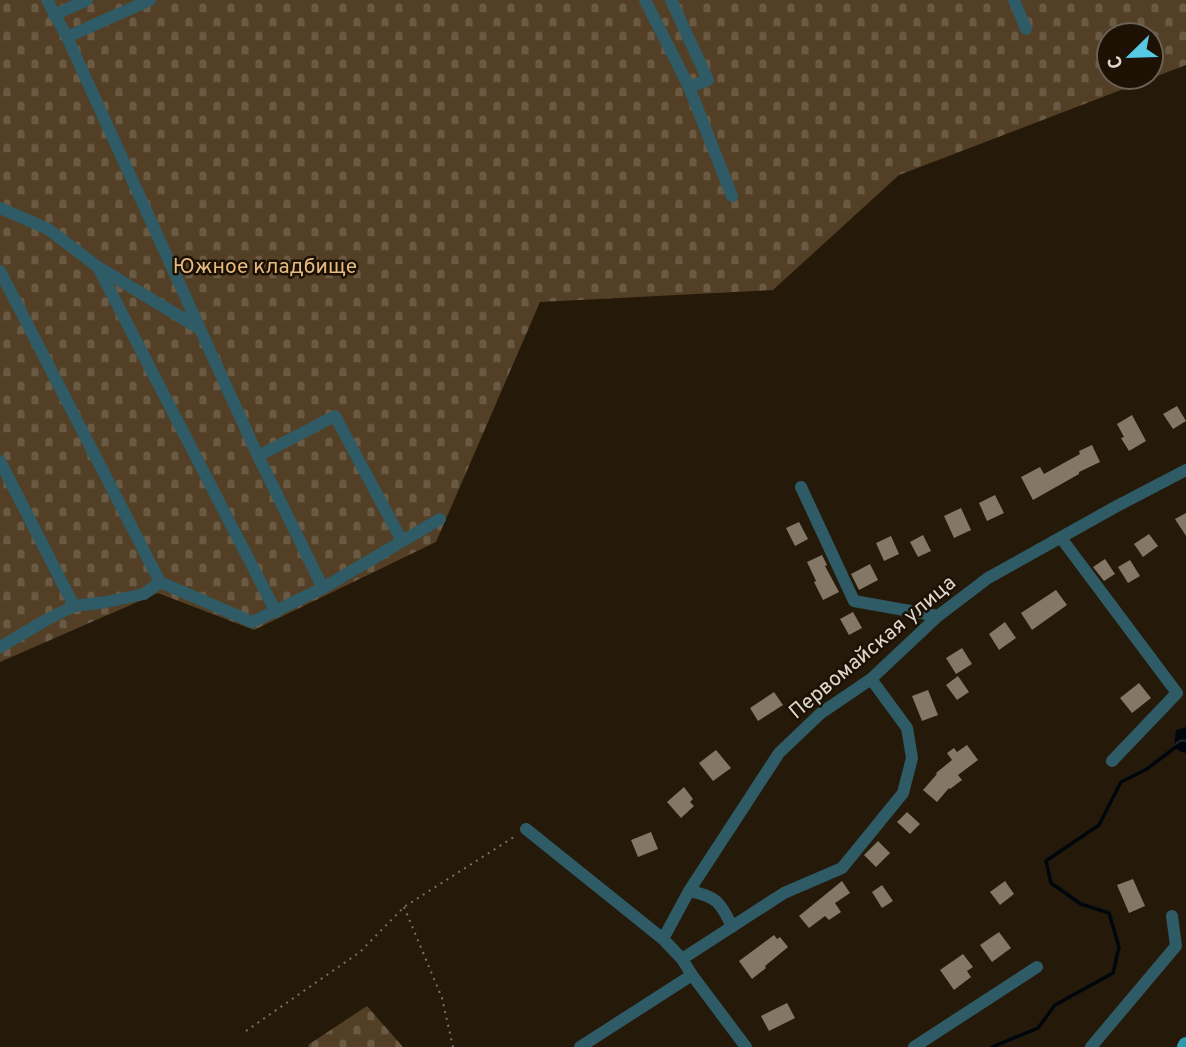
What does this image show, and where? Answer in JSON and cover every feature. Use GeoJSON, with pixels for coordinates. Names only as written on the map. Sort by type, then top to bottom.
{"type":"FeatureCollection","features":[{"type":"Feature","properties":{"kind":"street"},"geometry":{"type":"LineString","coordinates":[[47,0],[67,37],[257,456],[323,588]]}},
{"type":"Feature","properties":{"kind":"street"},"geometry":{"type":"LineString","coordinates":[[54,15],[87,0]]}},
{"type":"Feature","properties":{"kind":"street"},"geometry":{"type":"LineString","coordinates":[[67,37],[150,0]]}},
{"type":"Feature","properties":{"kind":"street"},"geometry":{"type":"LineString","coordinates":[[645,0],[690,87],[732,196]]}},
{"type":"Feature","properties":{"kind":"street"},"geometry":{"type":"LineString","coordinates":[[671,0],[708,80],[690,87]]}},
{"type":"Feature","properties":{"kind":"street"},"geometry":{"type":"LineString","coordinates":[[1014,0],[1026,29]]}},
{"type":"Feature","properties":{"kind":"street"},"geometry":{"type":"LineString","coordinates":[[0,208],[48,229],[98,267],[198,327]]}},
{"type":"Feature","properties":{"kind":"street"},"geometry":{"type":"LineString","coordinates":[[98,267],[276,612]]}},
{"type":"Feature","properties":{"kind":"street"},"geometry":{"type":"LineString","coordinates":[[0,271],[160,582],[252,622],[323,588],[440,519]]}},
{"type":"Feature","properties":{"kind":"street"},"geometry":{"type":"LineString","coordinates":[[257,456],[335,416],[402,541]]}},
{"type":"Feature","properties":{"kind":"street"},"geometry":{"type":"LineString","coordinates":[[0,461],[74,606]]}},
{"type":"Feature","properties":{"kind":"street","name":"Первомайская улица"},"geometry":{"type":"LineString","coordinates":[[663,939],[689,891],[779,753],[821,713],[871,679],[938,616],[988,578],[1186,470]]}},
{"type":"Feature","properties":{"kind":"street"},"geometry":{"type":"LineString","coordinates":[[801,487],[854,601],[938,616]]}},
{"type":"Feature","properties":{"kind":"street"},"geometry":{"type":"LineString","coordinates":[[1061,537],[1177,693],[1112,761]]}},
{"type":"Feature","properties":{"kind":"street"},"geometry":{"type":"LineString","coordinates":[[0,648],[74,606],[144,594],[160,582]]}},
{"type":"Feature","properties":{"kind":"street"},"geometry":{"type":"LineString","coordinates":[[682,959],[784,893],[842,868],[903,793],[912,758],[907,728],[871,679]]}},
{"type":"Feature","properties":{"kind":"street"},"geometry":{"type":"LineString","coordinates":[[526,829],[663,939],[682,959],[746,1047]]}},
{"type":"Feature","properties":{"kind":"street"},"geometry":{"type":"LineString","coordinates":[[689,891],[706,894],[715,900],[724,910],[732,927]]}},
{"type":"Feature","properties":{"kind":"street"},"geometry":{"type":"LineString","coordinates":[[1091,1047],[1176,946],[1172,916]]}},
{"type":"Feature","properties":{"kind":"street"},"geometry":{"type":"LineString","coordinates":[[914,1047],[1037,967]]}},
{"type":"Feature","properties":{"kind":"street"},"geometry":{"type":"LineString","coordinates":[[580,1047],[692,975]]}},
{"type":"Feature","properties":{"kind":"path"},"geometry":{"type":"LineString","coordinates":[[246,1031],[360,952],[404,907],[526,829]]}},
{"type":"Feature","properties":{"kind":"path"},"geometry":{"type":"LineString","coordinates":[[404,907],[442,998],[453,1047]]}},
{"type":"Feature","properties":{"kind":"green space","name":"Южное кладбище"},"geometry":{"type":"Polygon","coordinates":[[[0,0],[1186,0],[1186,65],[1165,73],[1165,21],[1095,21],[1095,91],[1118,91],[899,175],[773,290],[540,302],[436,542],[254,630],[158,593],[0,662],[0,0]]]}},
{"type":"Feature","properties":{"kind":"green space"},"geometry":{"type":"Polygon","coordinates":[[[367,1006],[403,1047],[309,1047],[308,1045],[367,1006]]]}},
{"type":"Feature","properties":{"kind":"water"},"geometry":{"type":"Polygon","coordinates":[[[1186,727],[1186,753],[1174,747],[1176,730],[1186,727]]]}},
{"type":"Feature","properties":{"kind":"building"},"geometry":{"type":"Polygon","coordinates":[[[1177,406],[1186,421],[1173,429],[1163,414],[1177,406]]]}},
{"type":"Feature","properties":{"kind":"building"},"geometry":{"type":"Polygon","coordinates":[[[1132,415],[1146,441],[1129,451],[1117,424],[1132,415]]]}},
{"type":"Feature","properties":{"kind":"building"},"geometry":{"type":"Polygon","coordinates":[[[1092,445],[1100,462],[1033,500],[1021,477],[1040,467],[1044,474],[1092,445]]]}},
{"type":"Feature","properties":{"kind":"building"},"geometry":{"type":"Polygon","coordinates":[[[995,495],[1004,513],[987,521],[979,503],[995,495]]]}},
{"type":"Feature","properties":{"kind":"building"},"geometry":{"type":"Polygon","coordinates":[[[961,508],[971,530],[954,538],[944,516],[961,508]]]}},
{"type":"Feature","properties":{"kind":"building"},"geometry":{"type":"Polygon","coordinates":[[[1186,513],[1186,536],[1175,519],[1186,513]]]}},
{"type":"Feature","properties":{"kind":"building"},"geometry":{"type":"Polygon","coordinates":[[[799,522],[808,539],[795,546],[786,528],[799,522]]]}},
{"type":"Feature","properties":{"kind":"building"},"geometry":{"type":"Polygon","coordinates":[[[1149,534],[1158,546],[1143,557],[1134,544],[1149,534]]]}},
{"type":"Feature","properties":{"kind":"building"},"geometry":{"type":"Polygon","coordinates":[[[923,535],[931,551],[918,557],[910,542],[923,535]]]}},
{"type":"Feature","properties":{"kind":"building"},"geometry":{"type":"Polygon","coordinates":[[[891,536],[899,554],[884,561],[876,543],[891,536]]]}},
{"type":"Feature","properties":{"kind":"building"},"geometry":{"type":"Polygon","coordinates":[[[822,555],[839,592],[823,600],[807,562],[822,555]]]}},
{"type":"Feature","properties":{"kind":"building"},"geometry":{"type":"Polygon","coordinates":[[[1105,559],[1115,574],[1104,581],[1093,567],[1105,559]]]}},
{"type":"Feature","properties":{"kind":"building"},"geometry":{"type":"Polygon","coordinates":[[[1130,560],[1140,576],[1128,583],[1118,567],[1130,560]]]}},
{"type":"Feature","properties":{"kind":"building"},"geometry":{"type":"Polygon","coordinates":[[[870,564],[878,580],[859,590],[851,574],[870,564]]]}},
{"type":"Feature","properties":{"kind":"building"},"geometry":{"type":"Polygon","coordinates":[[[1056,590],[1067,605],[1032,630],[1021,613],[1056,590]]]}},
{"type":"Feature","properties":{"kind":"building"},"geometry":{"type":"Polygon","coordinates":[[[853,612],[862,628],[849,635],[840,619],[853,612]]]}},
{"type":"Feature","properties":{"kind":"building"},"geometry":{"type":"Polygon","coordinates":[[[1005,622],[1016,638],[999,650],[989,634],[1005,622]]]}},
{"type":"Feature","properties":{"kind":"building"},"geometry":{"type":"Polygon","coordinates":[[[962,648],[972,664],[956,674],[946,658],[962,648]]]}},
{"type":"Feature","properties":{"kind":"building"},"geometry":{"type":"Polygon","coordinates":[[[958,676],[969,692],[957,700],[946,685],[958,676]]]}},
{"type":"Feature","properties":{"kind":"building"},"geometry":{"type":"Polygon","coordinates":[[[1139,683],[1151,698],[1132,713],[1120,698],[1139,683]]]}},
{"type":"Feature","properties":{"kind":"building"},"geometry":{"type":"Polygon","coordinates":[[[928,690],[938,715],[922,721],[912,696],[928,690]]]}},
{"type":"Feature","properties":{"kind":"building"},"geometry":{"type":"Polygon","coordinates":[[[774,692],[783,705],[758,721],[750,708],[774,692]]]}},
{"type":"Feature","properties":{"kind":"building"},"geometry":{"type":"Polygon","coordinates":[[[967,745],[978,760],[958,775],[962,780],[949,788],[937,802],[923,790],[936,773],[952,760],[947,753],[954,748],[957,752],[967,745]]]}},
{"type":"Feature","properties":{"kind":"building"},"geometry":{"type":"Polygon","coordinates":[[[716,750],[731,768],[713,781],[699,763],[716,750]]]}},
{"type":"Feature","properties":{"kind":"building"},"geometry":{"type":"Polygon","coordinates":[[[684,787],[693,799],[690,802],[694,806],[681,818],[667,802],[684,787]]]}},
{"type":"Feature","properties":{"kind":"building"},"geometry":{"type":"Polygon","coordinates":[[[907,812],[920,824],[910,834],[897,822],[907,812]]]}},
{"type":"Feature","properties":{"kind":"building"},"geometry":{"type":"Polygon","coordinates":[[[651,832],[658,849],[638,857],[631,840],[651,832]]]}},
{"type":"Feature","properties":{"kind":"building"},"geometry":{"type":"Polygon","coordinates":[[[878,841],[890,853],[876,867],[864,855],[878,841]]]}},
{"type":"Feature","properties":{"kind":"building"},"geometry":{"type":"Polygon","coordinates":[[[1133,879],[1145,906],[1129,913],[1117,885],[1133,879]]]}},
{"type":"Feature","properties":{"kind":"building"},"geometry":{"type":"Polygon","coordinates":[[[842,881],[850,893],[835,903],[841,912],[829,920],[825,916],[809,928],[799,916],[842,881]]]}},
{"type":"Feature","properties":{"kind":"building"},"geometry":{"type":"Polygon","coordinates":[[[1005,881],[1014,894],[1000,905],[990,892],[1005,881]]]}},
{"type":"Feature","properties":{"kind":"building"},"geometry":{"type":"Polygon","coordinates":[[[882,885],[893,901],[882,908],[872,892],[882,885]]]}},
{"type":"Feature","properties":{"kind":"building"},"geometry":{"type":"Polygon","coordinates":[[[999,932],[1011,948],[992,962],[980,945],[999,932]]]}},
{"type":"Feature","properties":{"kind":"building"},"geometry":{"type":"Polygon","coordinates":[[[774,935],[777,939],[780,937],[788,947],[752,979],[739,961],[774,935]]]}},
{"type":"Feature","properties":{"kind":"building"},"geometry":{"type":"Polygon","coordinates":[[[963,954],[973,967],[967,971],[971,977],[954,990],[940,970],[963,954]]]}},
{"type":"Feature","properties":{"kind":"building"},"geometry":{"type":"Polygon","coordinates":[[[787,1003],[795,1018],[769,1031],[761,1016],[787,1003]]]}},
{"type":"Feature","properties":{"kind":"waterway"},"geometry":{"type":"LineString","coordinates":[[992,1047],[1038,1028],[1055,1005],[1113,973],[1119,947],[1109,913],[1081,904],[1051,883],[1046,861],[1099,825],[1121,782],[1147,769],[1177,746]]}}]}
